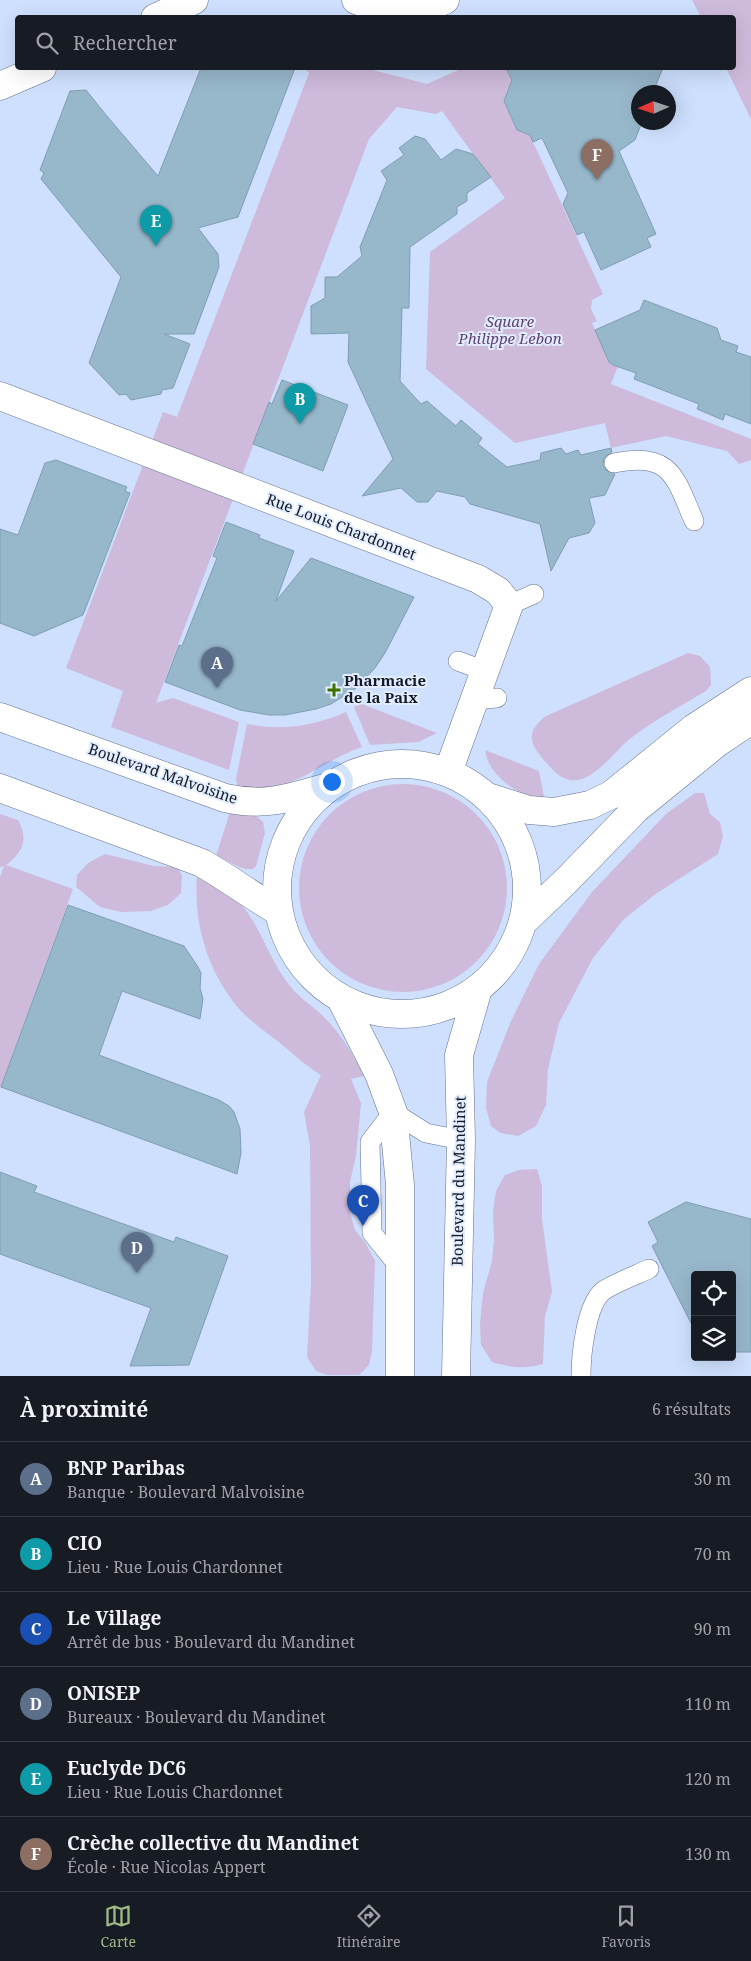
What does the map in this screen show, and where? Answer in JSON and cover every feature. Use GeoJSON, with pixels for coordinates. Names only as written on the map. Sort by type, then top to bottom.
{"type":"FeatureCollection","features":[{"type":"Feature","properties":{"kind":"street"},"geometry":{"type":"LineString","coordinates":[[161,15],[194,0]]}},
{"type":"Feature","properties":{"kind":"street"},"geometry":{"type":"LineString","coordinates":[[356,0],[395,13],[415,11],[445,0]]}},
{"type":"Feature","properties":{"kind":"street"},"geometry":{"type":"LineString","coordinates":[[0,86],[37,70]]}},
{"type":"Feature","properties":{"kind":"street","name":"Rue Louis Chardonnet"},"geometry":{"type":"LineString","coordinates":[[0,396],[478,579],[498,591],[509,605]]}},
{"type":"Feature","properties":{"kind":"street"},"geometry":{"type":"LineString","coordinates":[[448,772],[486,699],[485,670],[509,605]]}},
{"type":"Feature","properties":{"kind":"street"},"geometry":{"type":"LineString","coordinates":[[488,797],[529,810],[554,812],[590,805],[611,794],[694,728],[751,691]]}},
{"type":"Feature","properties":{"kind":"street","name":"Boulevard Malvoisine"},"geometry":{"type":"LineString","coordinates":[[0,717],[225,798],[261,803],[279,801],[328,787]]}},
{"type":"Feature","properties":{"kind":"street"},"geometry":{"type":"LineString","coordinates":[[523,922],[636,809],[718,743],[751,720]]}},
{"type":"Feature","properties":{"kind":"street"},"geometry":{"type":"LineString","coordinates":[[399,763],[424,765],[448,772],[469,783],[488,797],[503,814],[511,827],[523,854],[527,877],[527,899],[523,922],[516,941],[506,959],[493,976],[458,1002],[435,1010],[411,1014],[387,1014],[364,1009],[341,999],[317,981],[294,953],[284,933],[278,911],[276,888],[279,864],[286,842],[296,821],[311,802],[328,787],[351,774],[382,765],[399,763]]}},
{"type":"Feature","properties":{"kind":"street"},"geometry":{"type":"LineString","coordinates":[[0,788],[202,863],[230,878],[257,899],[278,911]]}},
{"type":"Feature","properties":{"kind":"street","name":"Boulevard du Mandinet"},"geometry":{"type":"LineString","coordinates":[[456,1376],[460,1140],[459,1055],[478,989]]}},
{"type":"Feature","properties":{"kind":"street"},"geometry":{"type":"LineString","coordinates":[[341,999],[379,1074],[393,1112],[400,1185],[400,1376]]}},
{"type":"Feature","properties":{"kind":"lane"},"geometry":{"type":"LineString","coordinates":[[614,463],[631,459],[644,460],[659,464],[671,472],[694,522]]}},
{"type":"Feature","properties":{"kind":"lane"},"geometry":{"type":"LineString","coordinates":[[509,605],[534,594]]}},
{"type":"Feature","properties":{"kind":"lane"},"geometry":{"type":"LineString","coordinates":[[458,661],[485,670]]}},
{"type":"Feature","properties":{"kind":"lane"},"geometry":{"type":"LineString","coordinates":[[393,1112],[426,1133],[460,1140]]}},
{"type":"Feature","properties":{"kind":"lane"},"geometry":{"type":"LineString","coordinates":[[580,1376],[586,1327],[595,1302],[603,1292],[649,1269]]}},
{"type":"Feature","properties":{"kind":"green space"},"geometry":{"type":"Polygon","coordinates":[[[692,0],[751,0],[751,119],[727,70],[736,70],[736,15],[700,15],[692,0]]]}},
{"type":"Feature","properties":{"kind":"green space","name":"Square Philippe Lebon"},"geometry":{"type":"Polygon","coordinates":[[[307,70],[373,70],[427,84],[458,70],[507,70],[512,80],[504,101],[517,130],[530,135],[603,294],[592,300],[591,309],[597,321],[592,323],[608,359],[620,361],[611,384],[751,439],[751,460],[739,464],[727,451],[666,436],[611,448],[605,423],[515,443],[426,369],[430,252],[505,198],[442,111],[436,114],[397,107],[369,139],[156,703],[173,698],[239,722],[229,770],[111,727],[123,691],[66,668],[163,412],[177,417],[309,73],[307,70]]]}},
{"type":"Feature","properties":{"kind":"green space"},"geometry":{"type":"Polygon","coordinates":[[[688,653],[700,656],[710,667],[711,685],[706,691],[640,731],[595,772],[585,778],[575,780],[564,778],[553,770],[536,750],[532,741],[532,733],[544,717],[688,653]]]}},
{"type":"Feature","properties":{"kind":"green space"},"geometry":{"type":"Polygon","coordinates":[[[362,704],[437,733],[418,742],[370,745],[354,707],[362,704]]]}},
{"type":"Feature","properties":{"kind":"green space"},"geometry":{"type":"Polygon","coordinates":[[[346,712],[362,747],[281,785],[255,789],[238,789],[236,779],[247,724],[272,727],[298,726],[322,721],[346,712]]]}},
{"type":"Feature","properties":{"kind":"green space"},"geometry":{"type":"Polygon","coordinates":[[[485,750],[539,771],[545,802],[525,795],[507,784],[492,769],[485,750]]]}},
{"type":"Feature","properties":{"kind":"green space"},"geometry":{"type":"Polygon","coordinates":[[[393,784],[413,784],[433,788],[452,796],[477,814],[490,830],[499,848],[507,878],[503,918],[499,928],[490,946],[477,962],[461,975],[433,988],[413,992],[393,992],[373,988],[354,980],[329,962],[316,946],[303,918],[299,898],[299,878],[303,858],[311,839],[329,814],[345,801],[373,788],[393,784]]]}},
{"type":"Feature","properties":{"kind":"green space"},"geometry":{"type":"Polygon","coordinates":[[[695,793],[704,793],[710,814],[720,822],[723,836],[718,854],[657,893],[624,919],[593,958],[559,1023],[548,1069],[546,1105],[536,1126],[518,1136],[500,1133],[491,1126],[486,1108],[487,1082],[511,1021],[539,964],[592,892],[666,814],[695,793]]]}},
{"type":"Feature","properties":{"kind":"green space"},"geometry":{"type":"Polygon","coordinates":[[[230,812],[255,815],[263,822],[265,833],[256,866],[253,869],[244,869],[216,856],[230,812]]]}},
{"type":"Feature","properties":{"kind":"green space"},"geometry":{"type":"Polygon","coordinates":[[[0,814],[18,820],[24,840],[17,855],[6,865],[73,889],[0,1089],[0,877],[4,866],[0,867],[0,814]]]}},
{"type":"Feature","properties":{"kind":"green space"},"geometry":{"type":"Polygon","coordinates":[[[105,854],[154,866],[178,867],[182,876],[181,893],[168,905],[151,911],[121,912],[100,907],[76,887],[77,875],[88,863],[105,854]]]}},
{"type":"Feature","properties":{"kind":"green space"},"geometry":{"type":"Polygon","coordinates":[[[197,875],[235,898],[247,911],[283,976],[294,990],[336,1030],[364,1076],[351,1079],[361,1103],[356,1156],[350,1182],[350,1213],[355,1230],[365,1242],[375,1261],[372,1351],[369,1365],[359,1375],[327,1375],[316,1371],[307,1357],[311,1284],[310,1146],[304,1112],[321,1075],[244,1014],[219,980],[211,964],[200,929],[196,893],[197,875]]]}},
{"type":"Feature","properties":{"kind":"green space"},"geometry":{"type":"Polygon","coordinates":[[[537,1169],[542,1186],[542,1219],[552,1292],[545,1316],[543,1364],[529,1367],[512,1367],[492,1362],[481,1345],[480,1324],[483,1293],[492,1261],[494,1239],[493,1212],[496,1191],[505,1175],[519,1170],[537,1169]]]}},
{"type":"Feature","properties":{"kind":"building"},"geometry":{"type":"Polygon","coordinates":[[[200,70],[294,70],[238,217],[198,228],[218,254],[219,267],[194,334],[164,334],[190,344],[173,388],[162,390],[161,394],[131,400],[126,394],[119,395],[89,363],[121,277],[41,179],[44,173],[40,170],[70,91],[86,90],[158,176],[200,70]]]}},
{"type":"Feature","properties":{"kind":"building"},"geometry":{"type":"Polygon","coordinates":[[[507,70],[662,70],[656,85],[631,85],[631,130],[639,130],[635,140],[619,151],[656,234],[647,238],[651,247],[601,270],[584,232],[577,235],[563,204],[568,193],[542,138],[533,142],[530,135],[517,130],[504,101],[512,80],[507,70]]]}},
{"type":"Feature","properties":{"kind":"building"},"geometry":{"type":"Polygon","coordinates":[[[415,136],[425,139],[441,160],[456,149],[473,154],[491,177],[467,193],[467,201],[457,207],[457,214],[410,247],[409,308],[402,308],[400,381],[421,404],[427,401],[456,426],[461,420],[482,438],[478,444],[507,467],[540,460],[541,453],[561,448],[566,454],[578,450],[581,455],[611,448],[612,452],[604,458],[603,465],[606,470],[615,474],[605,495],[589,498],[595,523],[589,533],[569,538],[551,571],[540,524],[470,504],[465,497],[437,491],[428,502],[417,502],[401,488],[362,496],[393,459],[348,362],[349,333],[311,334],[311,306],[325,298],[325,277],[337,277],[362,256],[360,247],[387,180],[381,171],[404,155],[399,148],[415,136]]]}},
{"type":"Feature","properties":{"kind":"building"},"geometry":{"type":"Polygon","coordinates":[[[644,300],[717,328],[721,340],[738,346],[736,352],[751,357],[751,424],[725,414],[723,420],[697,409],[699,404],[634,379],[636,373],[609,362],[595,330],[640,310],[644,300]]]}},
{"type":"Feature","properties":{"kind":"building"},"geometry":{"type":"Polygon","coordinates":[[[282,380],[348,405],[323,471],[253,444],[269,402],[272,404],[282,380]]]}},
{"type":"Feature","properties":{"kind":"building"},"geometry":{"type":"Polygon","coordinates":[[[56,460],[127,487],[125,491],[130,493],[83,615],[34,636],[0,623],[0,529],[18,535],[45,463],[56,460]]]}},
{"type":"Feature","properties":{"kind":"building"},"geometry":{"type":"Polygon","coordinates":[[[226,522],[260,535],[259,538],[294,551],[276,601],[311,558],[414,597],[385,653],[375,668],[355,689],[331,704],[316,709],[285,715],[269,715],[240,710],[165,682],[179,645],[182,646],[217,558],[213,556],[226,522]]]}},
{"type":"Feature","properties":{"kind":"building"},"geometry":{"type":"Polygon","coordinates":[[[68,905],[184,946],[198,967],[201,973],[200,988],[203,999],[200,1019],[122,991],[99,1055],[219,1100],[229,1106],[234,1112],[240,1129],[241,1153],[237,1174],[1,1087],[68,905]]]}},
{"type":"Feature","properties":{"kind":"building"},"geometry":{"type":"Polygon","coordinates":[[[0,1172],[37,1186],[34,1192],[174,1242],[176,1237],[228,1256],[189,1365],[130,1366],[151,1308],[0,1254],[0,1172]]]}},
{"type":"Feature","properties":{"kind":"building"},"geometry":{"type":"Polygon","coordinates":[[[686,1202],[751,1219],[751,1352],[736,1352],[736,1271],[691,1271],[691,1323],[652,1246],[658,1242],[648,1222],[686,1202]]]}},
{"type":"Feature","properties":{"kind":"place","name":"Crèche collective du Mandinet"},"geometry":{"type":"Point","coordinates":[597,180]}},
{"type":"Feature","properties":{"kind":"place","name":"Euclyde DC6"},"geometry":{"type":"Point","coordinates":[156,246]}},
{"type":"Feature","properties":{"kind":"place","name":"CIO"},"geometry":{"type":"Point","coordinates":[300,424]}},
{"type":"Feature","properties":{"kind":"place","name":"BNP Paribas"},"geometry":{"type":"Point","coordinates":[217,688]}},
{"type":"Feature","properties":{"kind":"place","name":"Pharmacie de la Paix"},"geometry":{"type":"Point","coordinates":[334,690]}},
{"type":"Feature","properties":{"kind":"place","name":"Le Village"},"geometry":{"type":"Point","coordinates":[363,1226]}},
{"type":"Feature","properties":{"kind":"place","name":"ONISEP"},"geometry":{"type":"Point","coordinates":[137,1273]}}]}
